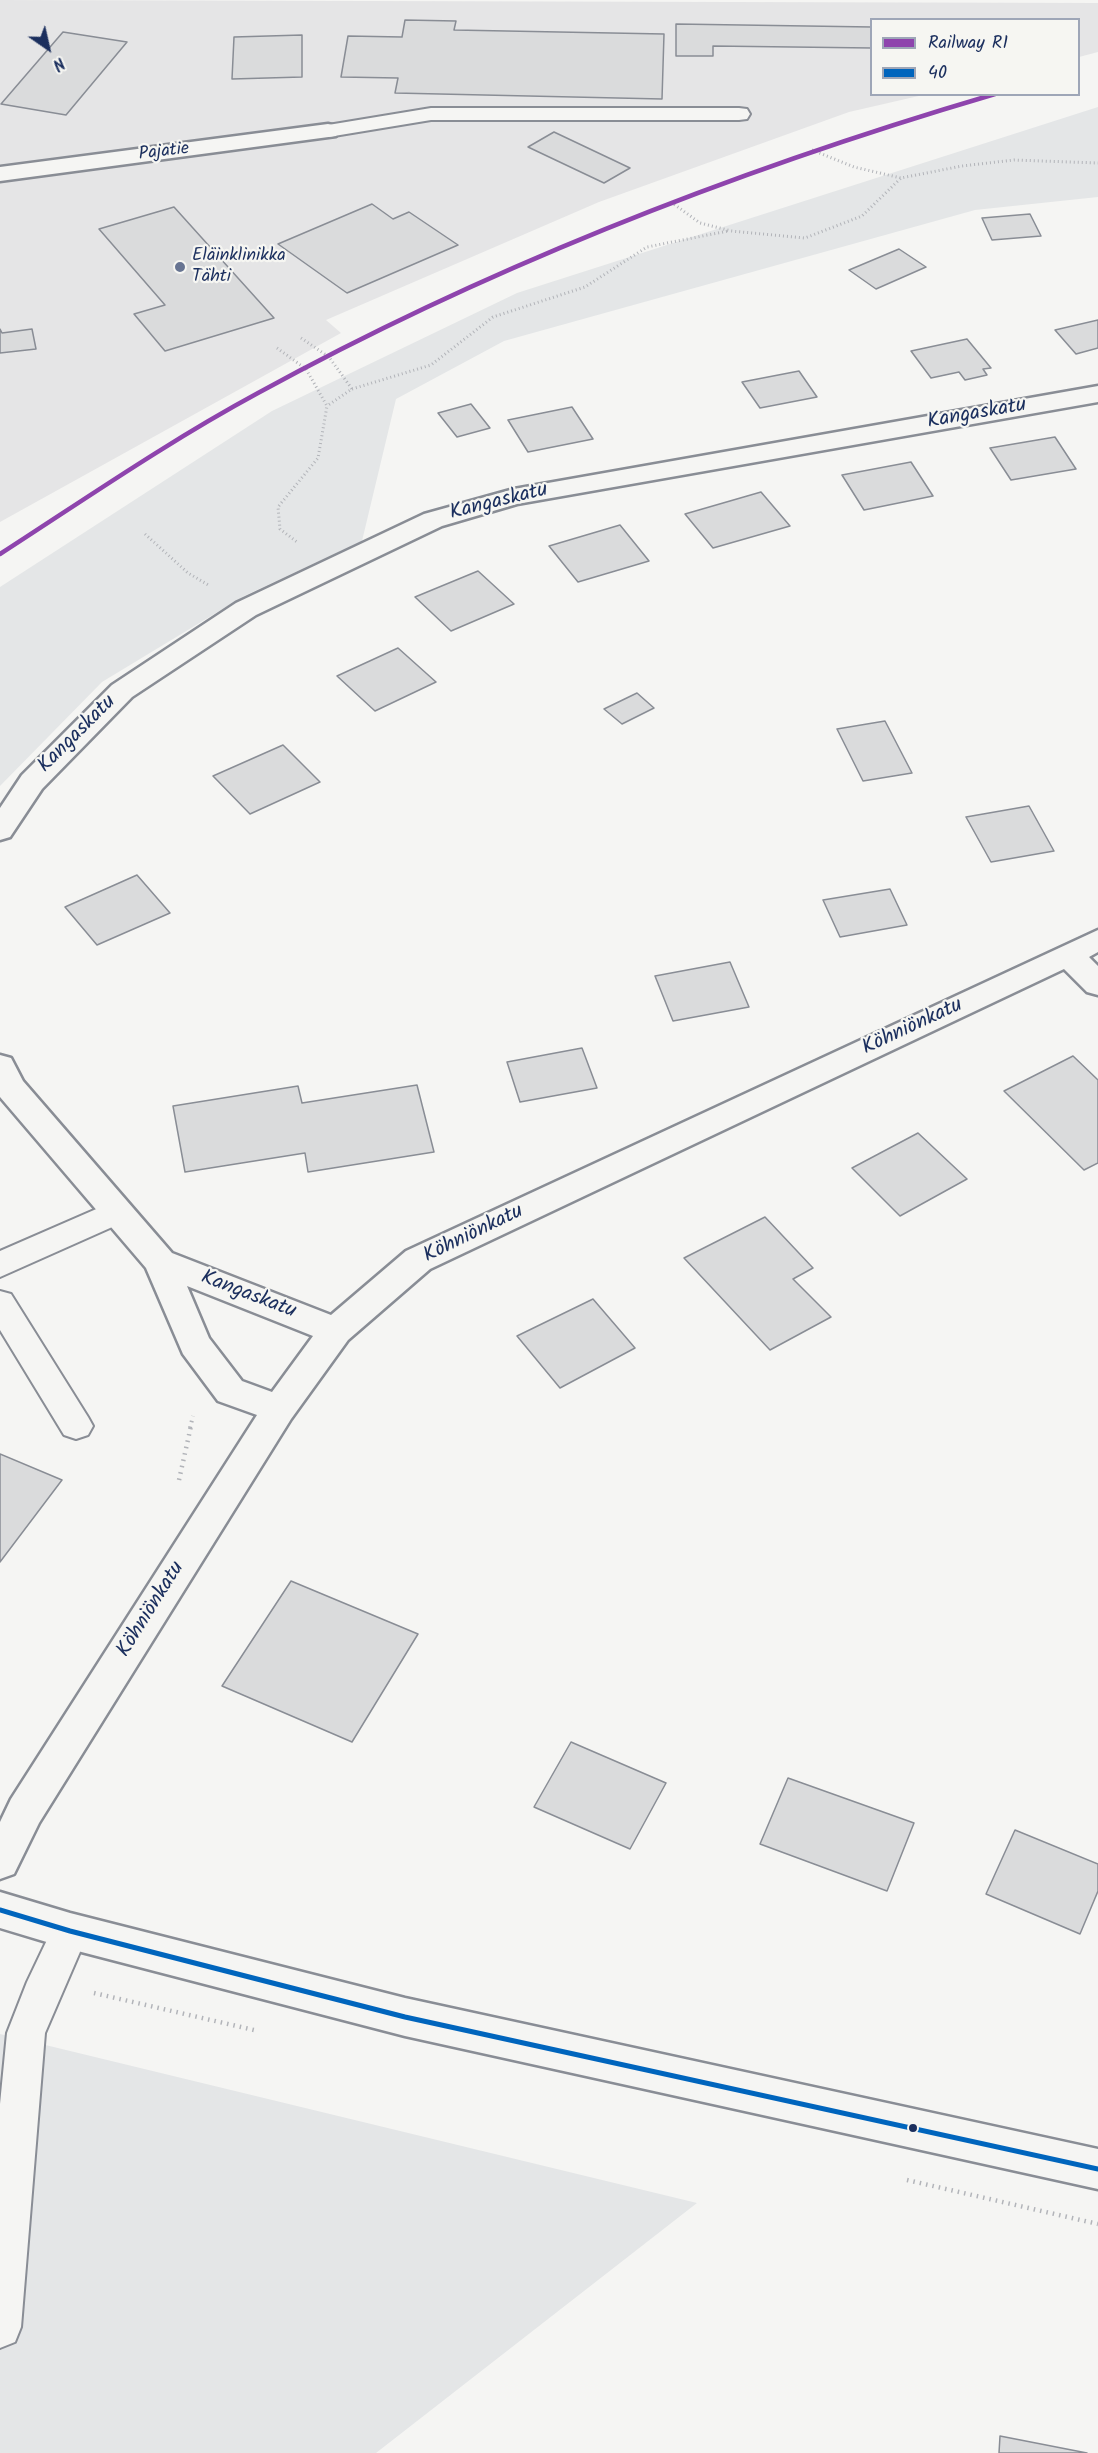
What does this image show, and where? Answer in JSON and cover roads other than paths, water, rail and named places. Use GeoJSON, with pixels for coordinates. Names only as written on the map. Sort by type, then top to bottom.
{"type":"FeatureCollection","features":[{"type":"Feature","properties":{"kind":"street","name":"Pajatie"},"geometry":{"type":"LineString","coordinates":[[0,174],[328,131]]}},
{"type":"Feature","properties":{"kind":"street","name":"Kangaskatu"},"geometry":{"type":"LineString","coordinates":[[0,830],[32,782],[122,691],[246,609],[433,520],[514,497],[1098,394]]}},
{"type":"Feature","properties":{"kind":"street","name":"Köhniönkatu"},"geometry":{"type":"LineString","coordinates":[[0,1862],[25,1811],[279,1409],[336,1331],[418,1260],[1098,940]]}},
{"type":"Feature","properties":{"kind":"street"},"geometry":{"type":"LineString","coordinates":[[1068,955],[1098,984]]}},
{"type":"Feature","properties":{"kind":"street","name":"Kangaskatu"},"geometry":{"type":"LineString","coordinates":[[0,1066],[10,1087],[160,1262],[195,1345],[230,1391],[279,1409]]}},
{"type":"Feature","properties":{"kind":"street","name":"Kangaskatu"},"geometry":{"type":"LineString","coordinates":[[160,1262],[336,1331]]}},
{"type":"Feature","properties":{"kind":"street"},"geometry":{"type":"LineString","coordinates":[[0,1910],[70,1931],[405,2017],[1098,2169]]}},
{"type":"Feature","properties":{"kind":"lane"},"geometry":{"type":"LineString","coordinates":[[328,131],[431,114],[739,114]]}},
{"type":"Feature","properties":{"kind":"lane"},"geometry":{"type":"LineString","coordinates":[[0,1265],[117,1212]]}},
{"type":"Feature","properties":{"kind":"lane"},"geometry":{"type":"LineString","coordinates":[[0,1303],[76,1426]]}},
{"type":"Feature","properties":{"kind":"lane"},"geometry":{"type":"LineString","coordinates":[[0,2326],[26,2033],[46,1982],[70,1931]]}},
{"type":"Feature","properties":{"kind":"rail line","name":"R1"},"geometry":{"type":"LineString","coordinates":[[0,554],[128,471],[258,393],[436,303],[618,223],[711,187],[899,122],[988,96]]}},
{"type":"Feature","properties":{"kind":"place","name":"Eläinklinikka Tähti"},"geometry":{"type":"Point","coordinates":[180,267]}}]}
